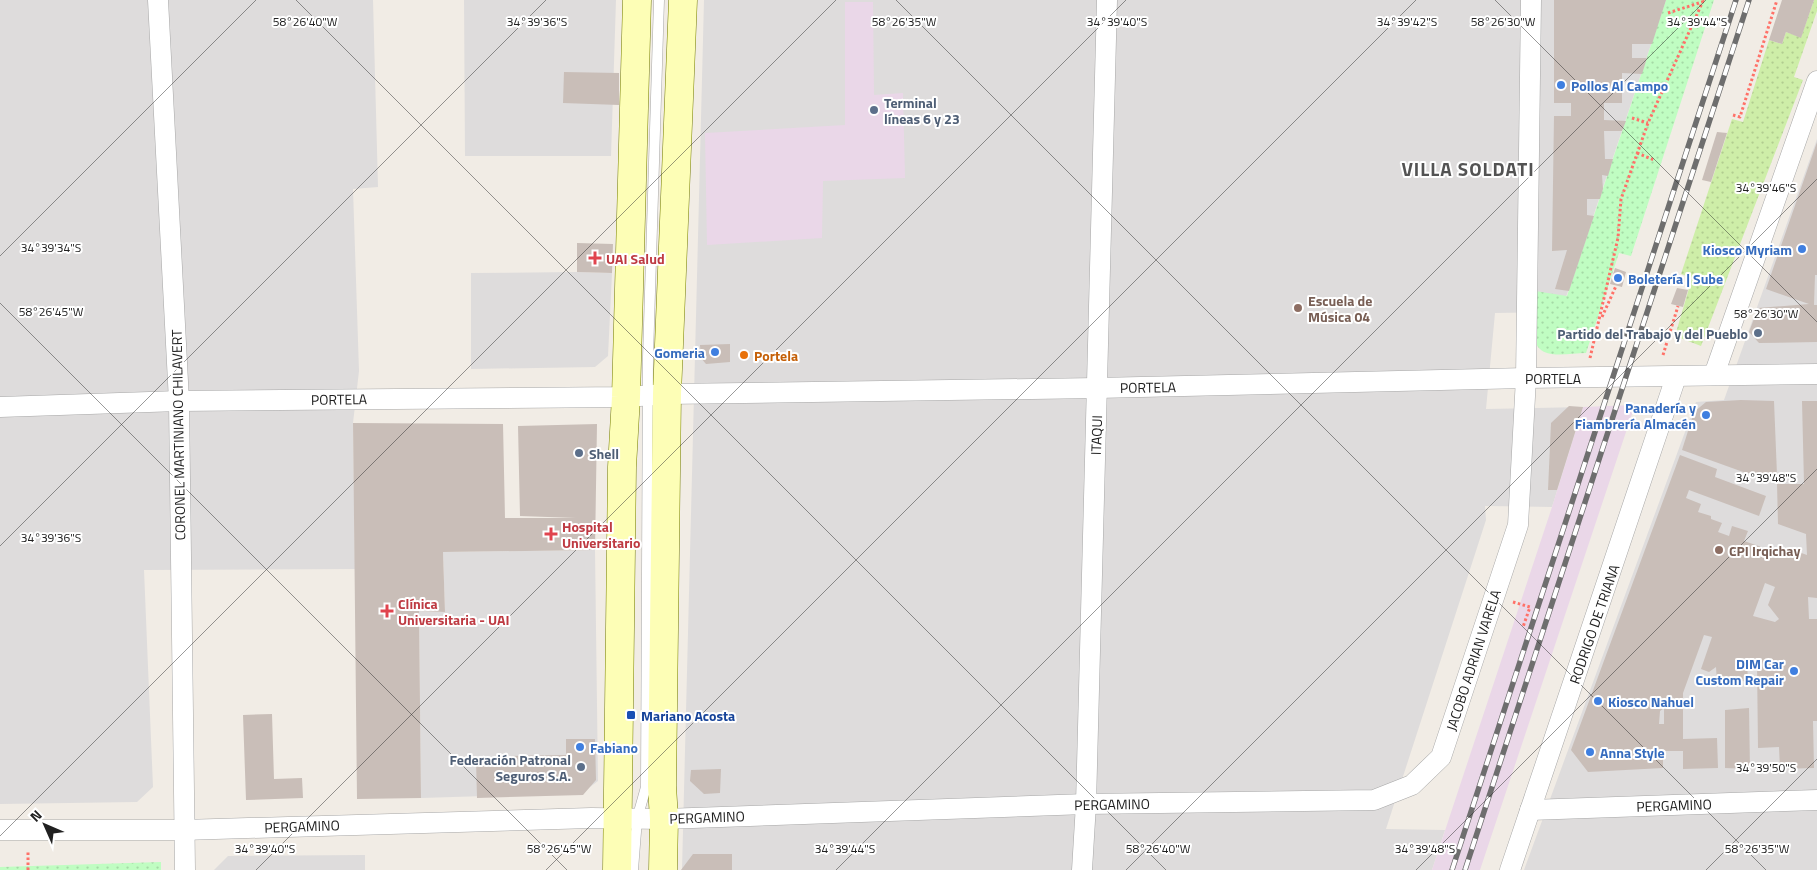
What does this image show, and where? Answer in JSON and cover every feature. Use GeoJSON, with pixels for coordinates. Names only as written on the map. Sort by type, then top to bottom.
{"type":"FeatureCollection","features":[{"type":"Feature","properties":{"kind":"main road"},"geometry":{"type":"LineString","coordinates":[[617,870],[640,819],[662,786],[647,395],[637,0]]}},
{"type":"Feature","properties":{"kind":"main road"},"geometry":{"type":"LineString","coordinates":[[663,870],[640,819],[622,467],[647,395],[683,0]]}},
{"type":"Feature","properties":{"kind":"street","name":"CORONEL MARTINIANO CHILAVERT"},"geometry":{"type":"LineString","coordinates":[[158,0],[179,401],[185,870]]}},
{"type":"Feature","properties":{"kind":"street","name":"ITAQUI"},"geometry":{"type":"LineString","coordinates":[[1082,870],[1086,804],[1107,0]]}},
{"type":"Feature","properties":{"kind":"street","name":"JACOBO ADRIAN VARELA"},"geometry":{"type":"LineString","coordinates":[[1412,785],[1441,757],[1518,524],[1526,378],[1531,0]]}},
{"type":"Feature","properties":{"kind":"street"},"geometry":{"type":"LineString","coordinates":[[1714,375],[1817,81]]}},
{"type":"Feature","properties":{"kind":"street","name":"PORTELA"},"geometry":{"type":"LineString","coordinates":[[0,407],[179,401],[1097,388],[1526,378],[1817,374]]}},
{"type":"Feature","properties":{"kind":"street","name":"RODRIGO DE TRIANA"},"geometry":{"type":"LineString","coordinates":[[1512,866],[1666,377]]}},
{"type":"Feature","properties":{"kind":"street","name":"PERGAMINO"},"geometry":{"type":"LineString","coordinates":[[0,830],[183,830],[640,819],[1086,804],[1374,800],[1412,785]]}},
{"type":"Feature","properties":{"kind":"street","name":"PERGAMINO"},"geometry":{"type":"LineString","coordinates":[[1530,810],[1817,800]]}},
{"type":"Feature","properties":{"kind":"lane"},"geometry":{"type":"LineString","coordinates":[[647,395],[659,0]]}},
{"type":"Feature","properties":{"kind":"lane"},"geometry":{"type":"LineString","coordinates":[[633,870],[640,819]]}},
{"type":"Feature","properties":{"kind":"path"},"geometry":{"type":"LineString","coordinates":[[1733,115],[1740,117],[1776,12],[1777,0]]}},
{"type":"Feature","properties":{"kind":"path"},"geometry":{"type":"LineString","coordinates":[[1668,13],[1702,1]]}},
{"type":"Feature","properties":{"kind":"path"},"geometry":{"type":"LineString","coordinates":[[1585,378],[1600,322],[1618,238],[1621,199],[1648,123],[1702,1]]}},
{"type":"Feature","properties":{"kind":"path"},"geometry":{"type":"LineString","coordinates":[[1632,118],[1648,123]]}},
{"type":"Feature","properties":{"kind":"path"},"geometry":{"type":"LineString","coordinates":[[1637,153],[1654,160]]}},
{"type":"Feature","properties":{"kind":"path"},"geometry":{"type":"LineString","coordinates":[[1600,322],[1616,286]]}},
{"type":"Feature","properties":{"kind":"path"},"geometry":{"type":"LineString","coordinates":[[1666,377],[1678,306]]}},
{"type":"Feature","properties":{"kind":"path"},"geometry":{"type":"LineString","coordinates":[[1494,596],[1530,607],[1523,626]]}},
{"type":"Feature","properties":{"kind":"shaded area"},"geometry":{"type":"Polygon","coordinates":[[[0,0],[373,0],[378,187],[353,189],[359,371],[353,423],[355,569],[144,570],[153,787],[137,802],[0,804],[0,0]]]}},
{"type":"Feature","properties":{"kind":"shaded area"},"geometry":{"type":"Polygon","coordinates":[[[464,0],[616,0],[611,156],[465,156],[464,0]]]}},
{"type":"Feature","properties":{"kind":"shaded area"},"geometry":{"type":"Polygon","coordinates":[[[704,0],[1666,0],[1561,312],[1495,313],[1486,409],[1583,407],[1552,507],[1485,506],[1486,520],[1386,829],[1445,830],[1432,870],[682,870],[704,0]]]}},
{"type":"Feature","properties":{"kind":"shaded area","name":"Terminal líneas 6 y 23"},"geometry":{"type":"Polygon","coordinates":[[[845,2],[873,2],[874,95],[903,93],[905,178],[823,181],[822,238],[707,245],[705,133],[845,125],[845,2]]]}},
{"type":"Feature","properties":{"kind":"shaded area"},"geometry":{"type":"Polygon","coordinates":[[[1817,139],[1817,870],[1524,870],[1696,402],[1724,400],[1817,139]]]}},
{"type":"Feature","properties":{"kind":"shaded area"},"geometry":{"type":"Polygon","coordinates":[[[471,273],[612,273],[608,356],[595,367],[471,369],[471,273]]]}},
{"type":"Feature","properties":{"kind":"shaded area"},"geometry":{"type":"Polygon","coordinates":[[[1635,405],[1480,870],[1432,870],[1552,507],[1583,407],[1635,405]]]}},
{"type":"Feature","properties":{"kind":"shaded area"},"geometry":{"type":"Polygon","coordinates":[[[595,550],[598,781],[582,793],[421,798],[419,611],[445,612],[443,552],[595,550]]]}},
{"type":"Feature","properties":{"kind":"shaded area"},"geometry":{"type":"Polygon","coordinates":[[[365,855],[365,870],[214,870],[228,856],[365,855]]]}},
{"type":"Feature","properties":{"kind":"green space"},"geometry":{"type":"Polygon","coordinates":[[[1666,0],[1714,0],[1631,256],[1619,253],[1586,353],[1549,354],[1538,347],[1535,341],[1535,291],[1567,296],[1666,0]]]}},
{"type":"Feature","properties":{"kind":"green space"},"geometry":{"type":"Polygon","coordinates":[[[1814,0],[1817,0],[1817,11],[1794,77],[1803,80],[1701,346],[1675,336],[1692,278],[1681,274],[1732,119],[1743,122],[1769,40],[1782,44],[1786,32],[1801,37],[1814,0]]]}},
{"type":"Feature","properties":{"kind":"green space"},"geometry":{"type":"Polygon","coordinates":[[[161,862],[161,870],[0,870],[0,867],[161,862]]]}},
{"type":"Feature","properties":{"kind":"building"},"geometry":{"type":"Polygon","coordinates":[[[1554,0],[1666,0],[1652,44],[1632,44],[1632,58],[1647,58],[1642,74],[1622,73],[1622,103],[1604,103],[1604,120],[1626,121],[1622,131],[1604,131],[1605,159],[1613,159],[1608,176],[1602,175],[1603,189],[1600,199],[1587,199],[1587,215],[1594,216],[1569,291],[1555,289],[1567,250],[1552,251],[1554,116],[1571,116],[1571,103],[1554,103],[1554,0]]]}},
{"type":"Feature","properties":{"kind":"building"},"geometry":{"type":"Polygon","coordinates":[[[1782,0],[1814,0],[1801,38],[1786,32],[1782,44],[1769,40],[1782,0]]]}},
{"type":"Feature","properties":{"kind":"building"},"geometry":{"type":"Polygon","coordinates":[[[564,72],[619,73],[619,105],[563,103],[564,72]]]}},
{"type":"Feature","properties":{"kind":"building"},"geometry":{"type":"Polygon","coordinates":[[[1717,132],[1727,133],[1711,182],[1702,180],[1717,132]]]}},
{"type":"Feature","properties":{"kind":"building"},"geometry":{"type":"Polygon","coordinates":[[[1817,142],[1817,275],[1815,275],[1814,305],[1817,305],[1817,342],[1759,343],[1749,332],[1758,308],[1809,304],[1766,289],[1817,142]]]}},
{"type":"Feature","properties":{"kind":"building","name":"UAI Salud"},"geometry":{"type":"Polygon","coordinates":[[[577,243],[613,244],[612,273],[577,272],[577,243]]]}},
{"type":"Feature","properties":{"kind":"building"},"geometry":{"type":"Polygon","coordinates":[[[1615,268],[1626,272],[1622,287],[1610,284],[1615,268]]]}},
{"type":"Feature","properties":{"kind":"building"},"geometry":{"type":"Polygon","coordinates":[[[1677,288],[1688,290],[1683,307],[1671,304],[1677,288]]]}},
{"type":"Feature","properties":{"kind":"building","name":"Gomeria"},"geometry":{"type":"Polygon","coordinates":[[[730,344],[730,362],[706,364],[701,358],[700,345],[730,344]]]}},
{"type":"Feature","properties":{"kind":"building"},"geometry":{"type":"Polygon","coordinates":[[[1774,401],[1777,475],[1746,473],[1682,450],[1694,412],[1706,402],[1774,401]]]}},
{"type":"Feature","properties":{"kind":"building"},"geometry":{"type":"Polygon","coordinates":[[[1802,401],[1817,401],[1817,598],[1808,597],[1809,619],[1817,619],[1817,721],[1813,721],[1814,768],[1780,769],[1779,747],[1758,748],[1757,662],[1747,662],[1748,681],[1717,682],[1716,667],[1709,672],[1701,669],[1712,637],[1704,635],[1683,693],[1683,739],[1717,738],[1718,768],[1683,769],[1683,751],[1663,751],[1663,768],[1588,772],[1571,750],[1680,455],[1717,469],[1715,477],[1766,496],[1759,516],[1689,490],[1686,498],[1701,504],[1698,512],[1711,516],[1711,519],[1722,523],[1718,532],[1729,536],[1732,526],[1748,531],[1744,541],[1791,557],[1793,550],[1807,555],[1806,534],[1778,524],[1777,484],[1804,484],[1802,401]],[[1765,583],[1753,616],[1775,622],[1779,619],[1768,605],[1775,587],[1765,583]],[[1664,708],[1660,711],[1659,724],[1664,724],[1664,708]]]}},
{"type":"Feature","properties":{"kind":"building"},"geometry":{"type":"Polygon","coordinates":[[[1569,406],[1583,407],[1557,490],[1548,490],[1551,423],[1569,406]]]}},
{"type":"Feature","properties":{"kind":"building","name":"Clínica Universitaria - UAI"},"geometry":{"type":"Polygon","coordinates":[[[353,423],[503,424],[505,518],[576,518],[520,516],[518,426],[597,424],[595,550],[443,552],[445,612],[419,611],[421,798],[357,799],[353,423]]]}},
{"type":"Feature","properties":{"kind":"building"},"geometry":{"type":"Polygon","coordinates":[[[1749,708],[1750,769],[1725,768],[1725,710],[1749,708]]]}},
{"type":"Feature","properties":{"kind":"building"},"geometry":{"type":"Polygon","coordinates":[[[272,714],[274,779],[302,778],[303,798],[246,800],[243,715],[272,714]]]}},
{"type":"Feature","properties":{"kind":"building"},"geometry":{"type":"Polygon","coordinates":[[[566,739],[595,739],[596,780],[583,795],[477,798],[476,759],[505,758],[506,756],[566,755],[566,739]]]}},
{"type":"Feature","properties":{"kind":"building"},"geometry":{"type":"Polygon","coordinates":[[[721,769],[720,793],[704,794],[690,781],[691,770],[721,769]]]}},
{"type":"Feature","properties":{"kind":"building"},"geometry":{"type":"Polygon","coordinates":[[[693,854],[732,854],[732,870],[681,870],[693,854]]]}},
{"type":"Feature","properties":{"kind":"railway"},"geometry":{"type":"LineString","coordinates":[[1452,870],[1736,0]]}},
{"type":"Feature","properties":{"kind":"railway"},"geometry":{"type":"LineString","coordinates":[[1465,870],[1749,0]]}},
{"type":"Feature","properties":{"kind":"place","name":"Pollos Al Campo"},"geometry":{"type":"Point","coordinates":[1561,85]}},
{"type":"Feature","properties":{"kind":"place","name":"Terminal líneas 6 y 23"},"geometry":{"type":"Point","coordinates":[874,110]}},
{"type":"Feature","properties":{"kind":"place","name":"Kiosco Myriam"},"geometry":{"type":"Point","coordinates":[1802,249]}},
{"type":"Feature","properties":{"kind":"place","name":"UAI Salud"},"geometry":{"type":"Point","coordinates":[595,258]}},
{"type":"Feature","properties":{"kind":"place","name":"Boletería | Sube"},"geometry":{"type":"Point","coordinates":[1618,278]}},
{"type":"Feature","properties":{"kind":"place","name":"Escuela de Música 04"},"geometry":{"type":"Point","coordinates":[1298,308]}},
{"type":"Feature","properties":{"kind":"place","name":"Partido del Trabajo y del Pueblo"},"geometry":{"type":"Point","coordinates":[1758,333]}},
{"type":"Feature","properties":{"kind":"place","name":"Gomeria"},"geometry":{"type":"Point","coordinates":[715,352]}},
{"type":"Feature","properties":{"kind":"place","name":"Portela"},"geometry":{"type":"Point","coordinates":[744,355]}},
{"type":"Feature","properties":{"kind":"place","name":"Panadería y Fiambrería Almacén"},"geometry":{"type":"Point","coordinates":[1706,415]}},
{"type":"Feature","properties":{"kind":"place","name":"Shell"},"geometry":{"type":"Point","coordinates":[579,453]}},
{"type":"Feature","properties":{"kind":"place","name":"Hospital Universitario"},"geometry":{"type":"Point","coordinates":[551,534]}},
{"type":"Feature","properties":{"kind":"place","name":"CPI Irqichay"},"geometry":{"type":"Point","coordinates":[1719,550]}},
{"type":"Feature","properties":{"kind":"place","name":"Clínica Universitaria - UAI"},"geometry":{"type":"Point","coordinates":[387,611]}},
{"type":"Feature","properties":{"kind":"place","name":"DIM Car Custom Repair"},"geometry":{"type":"Point","coordinates":[1794,671]}},
{"type":"Feature","properties":{"kind":"place","name":"Kiosco Nahuel"},"geometry":{"type":"Point","coordinates":[1598,701]}},
{"type":"Feature","properties":{"kind":"place","name":"Mariano Acosta"},"geometry":{"type":"Point","coordinates":[631,715]}},
{"type":"Feature","properties":{"kind":"place","name":"Fabiano"},"geometry":{"type":"Point","coordinates":[580,747]}},
{"type":"Feature","properties":{"kind":"place","name":"Anna Style"},"geometry":{"type":"Point","coordinates":[1590,752]}},
{"type":"Feature","properties":{"kind":"place","name":"Federación Patronal Seguros S.A."},"geometry":{"type":"Point","coordinates":[581,767]}},
{"type":"Feature","properties":{"kind":"district","name":"VILLA SOLDATI"},"geometry":{"type":"Point","coordinates":[1468,168]}}]}
